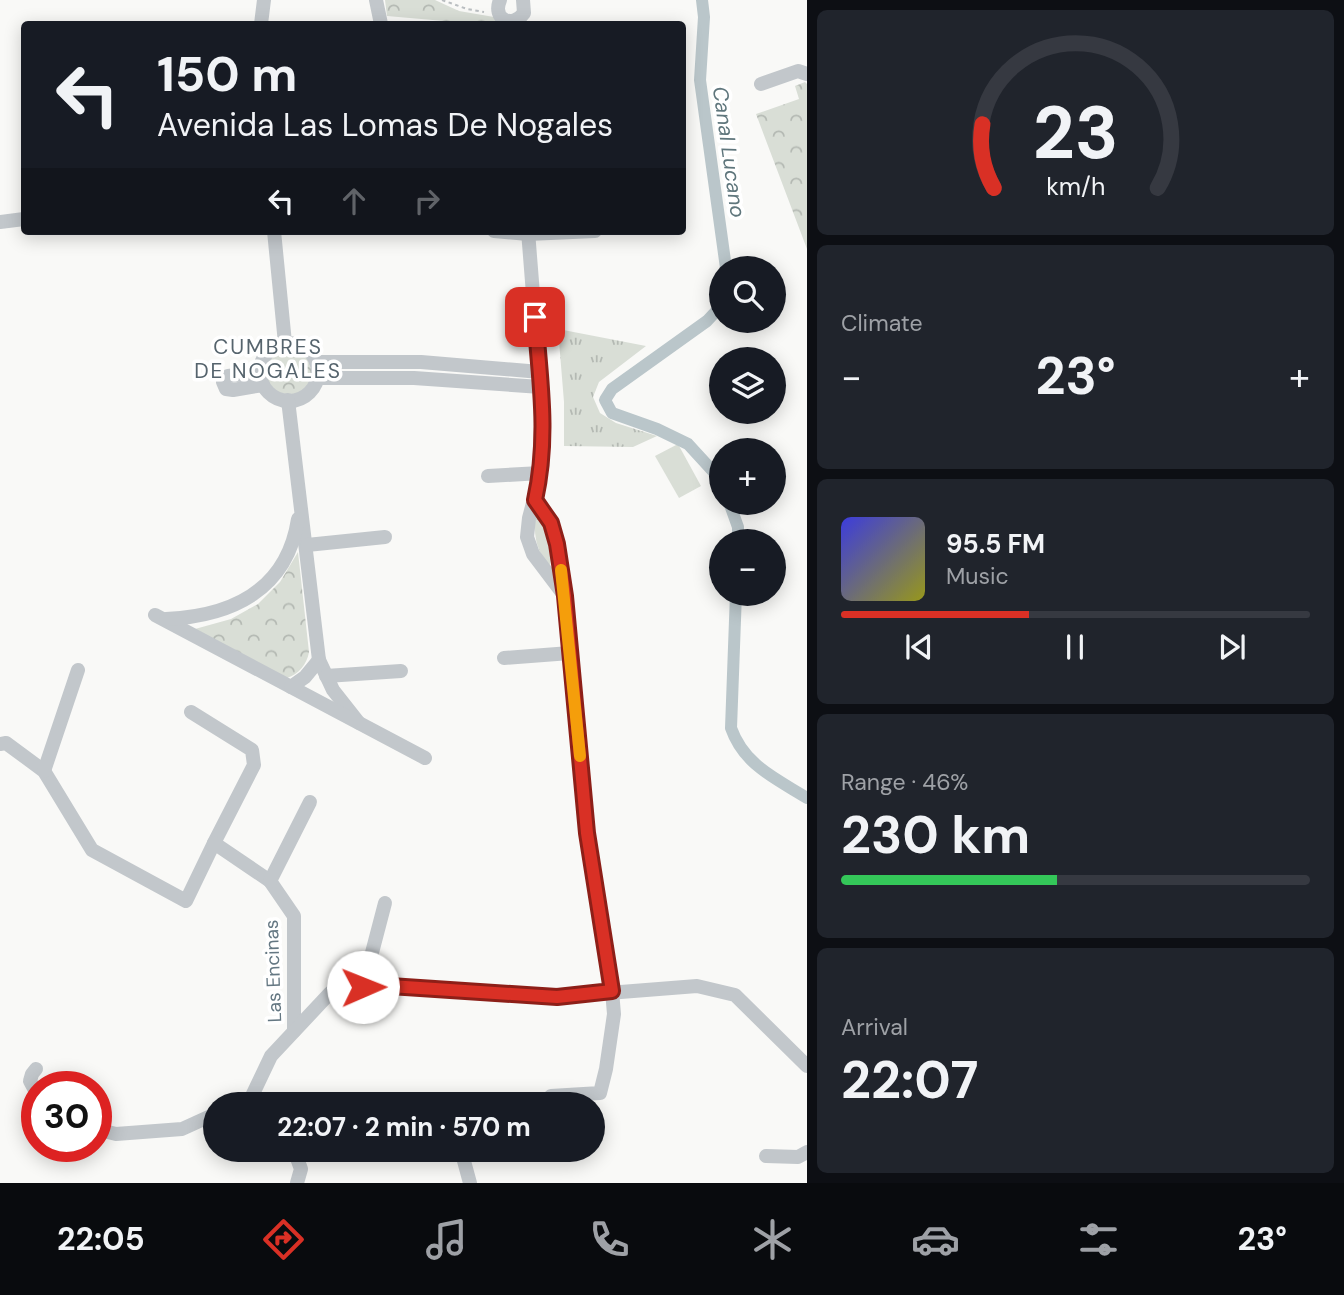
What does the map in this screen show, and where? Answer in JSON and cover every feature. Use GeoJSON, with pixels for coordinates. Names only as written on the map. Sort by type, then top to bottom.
{"type":"FeatureCollection","features":[{"type":"Feature","properties":{"kind":"street"},"geometry":{"type":"LineString","coordinates":[[261,21],[264,0]]}},
{"type":"Feature","properties":{"kind":"street"},"geometry":{"type":"LineString","coordinates":[[376,0],[380,21]]}},
{"type":"Feature","properties":{"kind":"street"},"geometry":{"type":"LineString","coordinates":[[518,21],[526,9],[523,0]]}},
{"type":"Feature","properties":{"kind":"street"},"geometry":{"type":"LineString","coordinates":[[497,3],[499,15],[506,21]]}},
{"type":"Feature","properties":{"kind":"street"},"geometry":{"type":"LineString","coordinates":[[761,84],[798,71],[807,74]]}},
{"type":"Feature","properties":{"kind":"street"},"geometry":{"type":"LineString","coordinates":[[0,222],[21,219]]}},
{"type":"Feature","properties":{"kind":"street"},"geometry":{"type":"LineString","coordinates":[[274,235],[285,343]]}},
{"type":"Feature","properties":{"kind":"street"},"geometry":{"type":"LineString","coordinates":[[528,235],[544,433],[541,473],[527,537],[533,554],[565,596]]}},
{"type":"Feature","properties":{"kind":"street"},"geometry":{"type":"LineString","coordinates":[[285,343],[306,349],[316,362],[317,378],[309,393],[299,398],[288,400],[273,396],[261,378],[262,362],[267,353],[275,346],[285,343]]}},
{"type":"Feature","properties":{"kind":"street"},"geometry":{"type":"LineString","coordinates":[[316,362],[393,361],[540,372]]}},
{"type":"Feature","properties":{"kind":"street"},"geometry":{"type":"LineString","coordinates":[[392,378],[393,361]]}},
{"type":"Feature","properties":{"kind":"street"},"geometry":{"type":"LineString","coordinates":[[461,382],[462,365]]}},
{"type":"Feature","properties":{"kind":"street"},"geometry":{"type":"LineString","coordinates":[[317,378],[392,378],[541,387]]}},
{"type":"Feature","properties":{"kind":"street"},"geometry":{"type":"LineString","coordinates":[[288,400],[319,660],[333,690],[359,723]]}},
{"type":"Feature","properties":{"kind":"street"},"geometry":{"type":"LineString","coordinates":[[488,476],[541,473]]}},
{"type":"Feature","properties":{"kind":"street"},"geometry":{"type":"LineString","coordinates":[[535,500],[551,523],[557,544],[565,596],[587,833],[612,991],[614,1014],[600,1092]]}},
{"type":"Feature","properties":{"kind":"street"},"geometry":{"type":"LineString","coordinates":[[299,503],[297,526],[289,551],[275,575],[261,589],[224,610],[199,616],[161,617],[425,758]]}},
{"type":"Feature","properties":{"kind":"street"},"geometry":{"type":"LineString","coordinates":[[307,545],[385,537]]}},
{"type":"Feature","properties":{"kind":"street"},"geometry":{"type":"LineString","coordinates":[[504,658],[570,653]]}},
{"type":"Feature","properties":{"kind":"street"},"geometry":{"type":"LineString","coordinates":[[291,687],[305,677],[319,660]]}},
{"type":"Feature","properties":{"kind":"street"},"geometry":{"type":"LineString","coordinates":[[44,771],[78,670]]}},
{"type":"Feature","properties":{"kind":"street"},"geometry":{"type":"LineString","coordinates":[[326,676],[401,671]]}},
{"type":"Feature","properties":{"kind":"street"},"geometry":{"type":"LineString","coordinates":[[0,744],[6,743],[44,771],[92,850],[186,901],[254,765],[251,750],[191,712]]}},
{"type":"Feature","properties":{"kind":"street"},"geometry":{"type":"LineString","coordinates":[[270,881],[310,802]]}},
{"type":"Feature","properties":{"kind":"street","name":"Las Encinas"},"geometry":{"type":"LineString","coordinates":[[214,843],[270,881],[294,916],[294,1031]]}},
{"type":"Feature","properties":{"kind":"street"},"geometry":{"type":"LineString","coordinates":[[363,987],[385,903]]}},
{"type":"Feature","properties":{"kind":"street"},"geometry":{"type":"LineString","coordinates":[[254,1092],[271,1056],[330,993],[375,985],[557,997],[697,986],[735,995],[807,1066]]}},
{"type":"Feature","properties":{"kind":"street"},"geometry":{"type":"LineString","coordinates":[[112,1133],[182,1129],[203,1119]]}},
{"type":"Feature","properties":{"kind":"street"},"geometry":{"type":"LineString","coordinates":[[766,1156],[798,1157],[807,1152]]}},
{"type":"Feature","properties":{"kind":"street"},"geometry":{"type":"LineString","coordinates":[[297,1183],[301,1169],[298,1162]]}},
{"type":"Feature","properties":{"kind":"street"},"geometry":{"type":"LineString","coordinates":[[464,1162],[470,1183]]}},
{"type":"Feature","properties":{"kind":"path"},"geometry":{"type":"LineString","coordinates":[[442,0],[480,12],[497,3]]}},
{"type":"Feature","properties":{"kind":"green space"},"geometry":{"type":"Polygon","coordinates":[[[385,0],[435,0],[459,11],[494,17],[497,21],[444,21],[387,16],[385,0]]]}},
{"type":"Feature","properties":{"kind":"green space"},"geometry":{"type":"Polygon","coordinates":[[[805,82],[807,249],[756,114],[799,99],[795,86],[805,82]]]}},
{"type":"Feature","properties":{"kind":"green space"},"geometry":{"type":"Polygon","coordinates":[[[558,329],[646,346],[599,382],[593,397],[600,413],[616,423],[657,436],[633,447],[564,446],[564,402],[558,329]]]}},
{"type":"Feature","properties":{"kind":"green space"},"geometry":{"type":"Polygon","coordinates":[[[289,349],[306,355],[312,372],[306,389],[289,395],[272,389],[266,372],[272,355],[289,349]]]}},
{"type":"Feature","properties":{"kind":"green space"},"geometry":{"type":"Polygon","coordinates":[[[678,444],[701,486],[679,498],[655,456],[678,444]]]}},
{"type":"Feature","properties":{"kind":"green space"},"geometry":{"type":"Polygon","coordinates":[[[537,516],[550,538],[550,565],[537,543],[537,516]]]}},
{"type":"Feature","properties":{"kind":"green space"},"geometry":{"type":"Polygon","coordinates":[[[298,552],[309,652],[304,664],[295,674],[287,678],[195,629],[231,619],[258,604],[280,582],[298,552]]]}},
{"type":"Feature","properties":{"kind":"waterway","name":"Canal Lucano"},"geometry":{"type":"LineString","coordinates":[[702,0],[704,17],[700,80],[724,256]]}},
{"type":"Feature","properties":{"kind":"waterway","name":"Canal Lucano"},"geometry":{"type":"LineString","coordinates":[[709,319],[612,389],[605,400],[612,413],[657,429],[688,444],[709,467]]}},
{"type":"Feature","properties":{"kind":"waterway","name":"Canal Lucano"},"geometry":{"type":"LineString","coordinates":[[734,515],[738,529]]}},
{"type":"Feature","properties":{"kind":"waterway","name":"Canal Lucano"},"geometry":{"type":"LineString","coordinates":[[736,606],[731,728],[752,761],[772,777],[807,798]]}},
{"type":"Feature","properties":{"kind":"slow traffic"},"geometry":{"type":"LineString","coordinates":[[561,570],[580,756]]}},
{"type":"Feature","properties":{"kind":"district","name":"CUMBRES DE NOGALES"},"geometry":{"type":"Point","coordinates":[268,359]}},
{"type":"Feature","properties":{"kind":"route"},"geometry":{"type":"LineString","coordinates":[[363,987],[375,985],[557,997],[612,991],[587,833],[565,596],[557,544],[551,523],[535,500],[541,473],[544,433],[535,317]]}}]}
